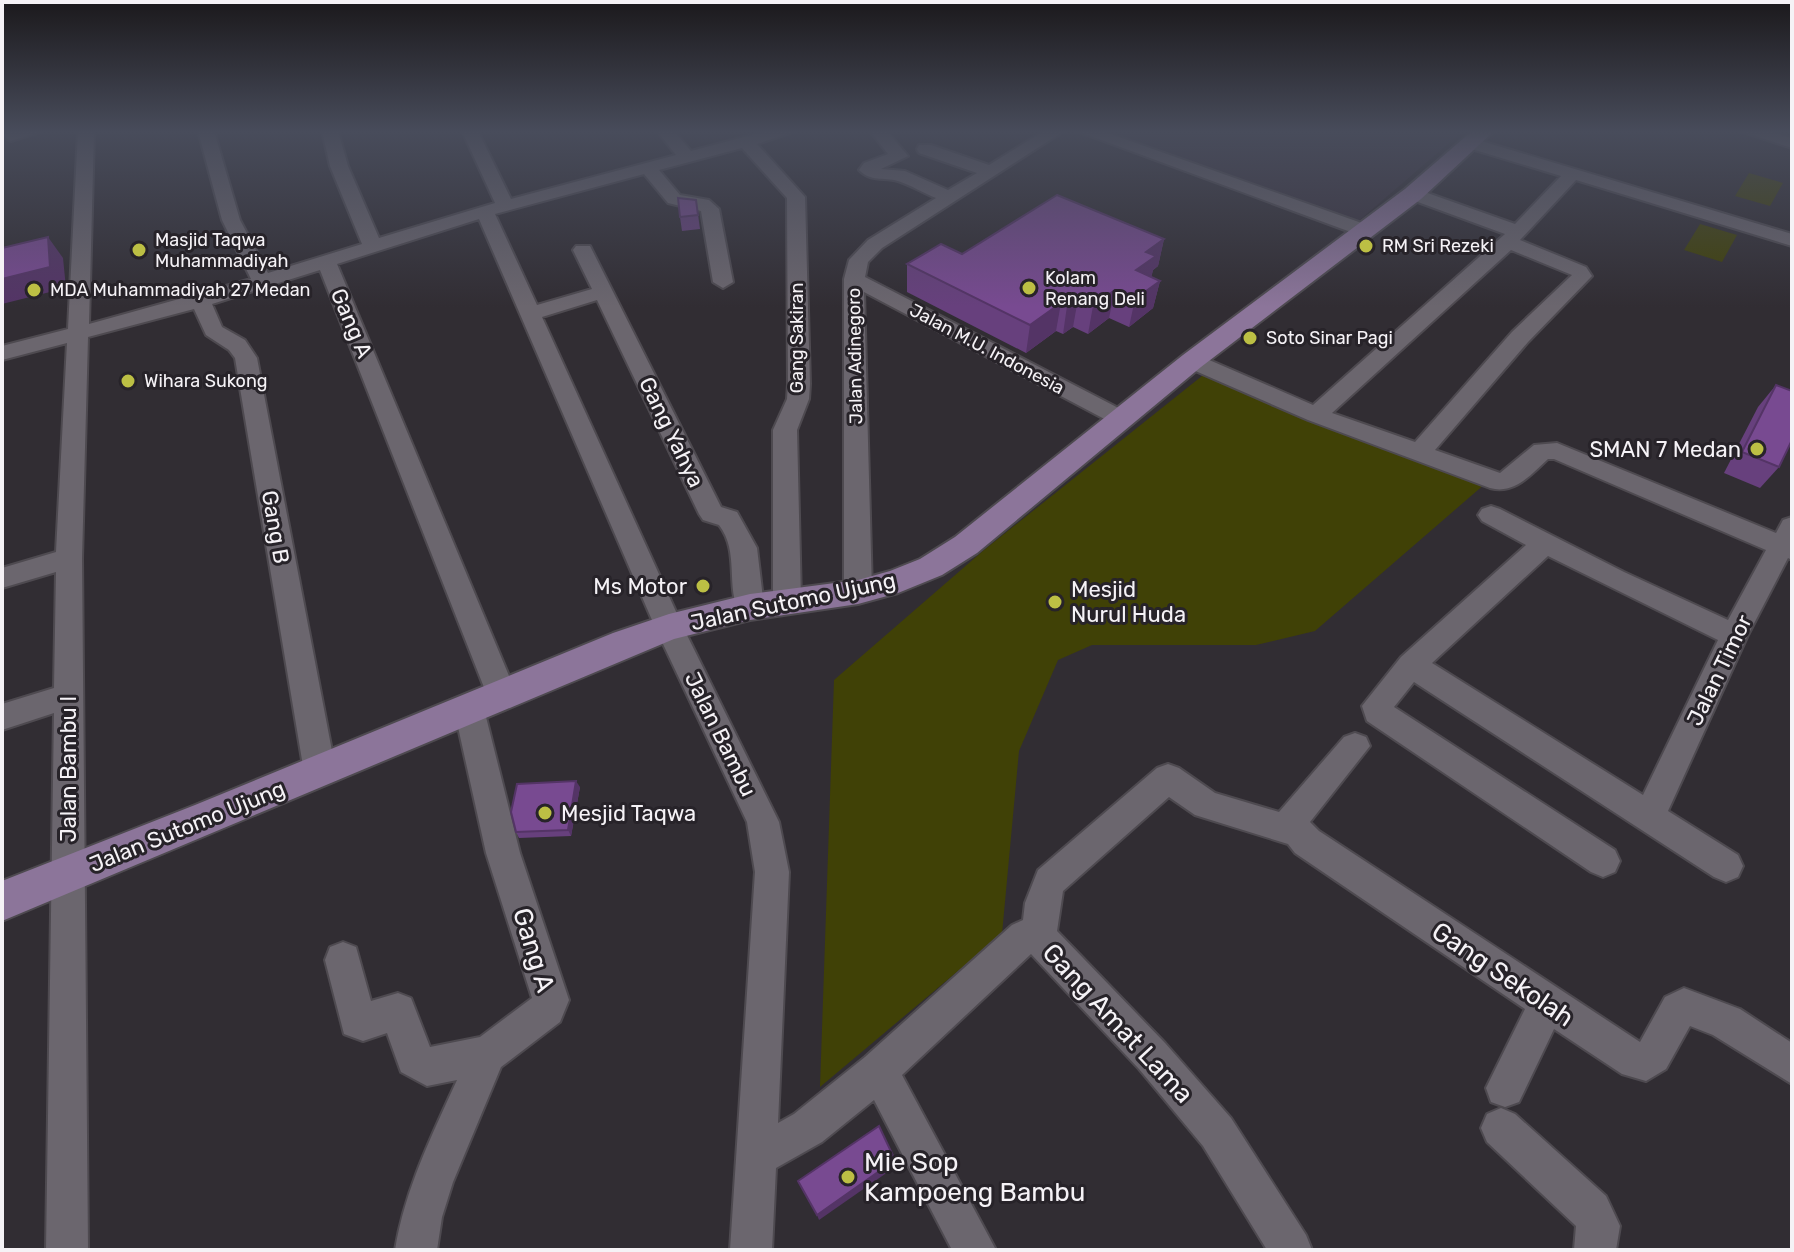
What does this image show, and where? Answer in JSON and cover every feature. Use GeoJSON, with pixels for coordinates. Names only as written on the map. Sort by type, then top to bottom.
{"type":"FeatureCollection","features":[{"type":"Feature","properties":{"kind":"main road","name":"Jalan Sutomo Ujung"},"geometry":{"type":"LineString","coordinates":[[2,901],[669,627],[750,607],[858,592],[931,567],[966,545],[1192,361],[1418,189]]}},
{"type":"Feature","properties":{"kind":"street","name":"Jalan Bambu I"},"geometry":{"type":"LineString","coordinates":[[67,1250],[69,558],[83,189]]}},
{"type":"Feature","properties":{"kind":"street"},"geometry":{"type":"LineString","coordinates":[[222,189],[231,220],[263,282]]}},
{"type":"Feature","properties":{"kind":"street"},"geometry":{"type":"LineString","coordinates":[[349,189],[373,246]]}},
{"type":"Feature","properties":{"kind":"street","name":"Jalan Bambu"},"geometry":{"type":"LineString","coordinates":[[489,189],[530,314],[669,627],[763,822],[772,872],[765,1153],[751,1250]]}},
{"type":"Feature","properties":{"kind":"street"},"geometry":{"type":"LineString","coordinates":[[2,353],[201,301],[495,208],[564,189]]}},
{"type":"Feature","properties":{"kind":"street"},"geometry":{"type":"LineString","coordinates":[[666,189],[674,199],[703,204],[710,209],[723,282]]}},
{"type":"Feature","properties":{"kind":"street","name":"Gang Sakiran"},"geometry":{"type":"LineString","coordinates":[[787,601],[785,430],[798,399],[799,384],[796,197],[790,189]]}},
{"type":"Feature","properties":{"kind":"street"},"geometry":{"type":"LineString","coordinates":[[931,189],[948,197]]}},
{"type":"Feature","properties":{"kind":"street","name":"Jalan Adinegoro"},"geometry":{"type":"LineString","coordinates":[[858,592],[856,266],[865,253],[960,189]]}},
{"type":"Feature","properties":{"kind":"street"},"geometry":{"type":"LineString","coordinates":[[1249,189],[1363,230]]}},
{"type":"Feature","properties":{"kind":"street"},"geometry":{"type":"LineString","coordinates":[[1316,415],[1514,237],[1558,189]]}},
{"type":"Feature","properties":{"kind":"street"},"geometry":{"type":"LineString","coordinates":[[1623,189],[1792,240]]}},
{"type":"Feature","properties":{"kind":"street"},"geometry":{"type":"LineString","coordinates":[[1413,194],[1514,237],[1579,271],[1582,276],[1520,337],[1417,454]]}},
{"type":"Feature","properties":{"kind":"street","name":"Gang Yahya"},"geometry":{"type":"LineString","coordinates":[[583,250],[712,514],[728,518],[739,532],[744,546],[750,607]]}},
{"type":"Feature","properties":{"kind":"street","name":"Gang A"},"geometry":{"type":"LineString","coordinates":[[327,263],[502,695]]}},
{"type":"Feature","properties":{"kind":"street","name":"Jalan M.U. Indonesia"},"geometry":{"type":"LineString","coordinates":[[854,279],[1120,418]]}},
{"type":"Feature","properties":{"kind":"street"},"geometry":{"type":"LineString","coordinates":[[530,314],[604,292]]}},
{"type":"Feature","properties":{"kind":"street","name":"Gang B"},"geometry":{"type":"LineString","coordinates":[[201,301],[213,331],[237,345],[246,358],[320,772]]}},
{"type":"Feature","properties":{"kind":"street"},"geometry":{"type":"LineString","coordinates":[[1192,361],[1316,415],[1417,454],[1504,482],[1542,451],[1557,451],[1785,546]]}},
{"type":"Feature","properties":{"kind":"street"},"geometry":{"type":"LineString","coordinates":[[1551,459],[1785,546]]}},
{"type":"Feature","properties":{"kind":"street"},"geometry":{"type":"LineString","coordinates":[[1491,515],[1544,544],[1734,635]]}},
{"type":"Feature","properties":{"kind":"street"},"geometry":{"type":"LineString","coordinates":[[1544,544],[1411,665],[1377,706],[1378,712],[1603,861]]}},
{"type":"Feature","properties":{"kind":"street","name":"Jalan Timor"},"geometry":{"type":"LineString","coordinates":[[1649,816],[1734,635],[1785,546]]}},
{"type":"Feature","properties":{"kind":"street"},"geometry":{"type":"LineString","coordinates":[[2,578],[69,558]]}},
{"type":"Feature","properties":{"kind":"street"},"geometry":{"type":"LineString","coordinates":[[1411,665],[1726,866]]}},
{"type":"Feature","properties":{"kind":"street"},"geometry":{"type":"LineString","coordinates":[[2,717],[68,696]]}},
{"type":"Feature","properties":{"kind":"street","name":"Gang A"},"geometry":{"type":"LineString","coordinates":[[416,1250],[421,1217],[433,1181],[488,1054],[547,1009],[551,1000],[503,853],[469,709]]}},
{"type":"Feature","properties":{"kind":"street"},"geometry":{"type":"LineString","coordinates":[[1297,832],[1292,819],[1355,746]]}},
{"type":"Feature","properties":{"kind":"street"},"geometry":{"type":"LineString","coordinates":[[1039,937],[1042,903],[1050,881],[1168,778],[1206,805],[1297,832]]}},
{"type":"Feature","properties":{"kind":"street","name":"Gang Sekolah"},"geometry":{"type":"LineString","coordinates":[[1297,832],[1307,842],[1635,1061],[1646,1062],[1653,1056],[1678,1010],[1684,1006],[1697,1008],[1718,1019],[1792,1065]]}},
{"type":"Feature","properties":{"kind":"street","name":"Gang Amat Lama"},"geometry":{"type":"LineString","coordinates":[[765,1153],[808,1128],[879,1071],[1024,937],[1039,937],[1152,1056],[1217,1132],[1291,1250]]}},
{"type":"Feature","properties":{"kind":"street"},"geometry":{"type":"LineString","coordinates":[[343,960],[357,1021],[398,1011],[414,1059],[419,1064],[427,1067],[488,1054]]}},
{"type":"Feature","properties":{"kind":"street"},"geometry":{"type":"LineString","coordinates":[[1505,1088],[1547,1004]]}},
{"type":"Feature","properties":{"kind":"street"},"geometry":{"type":"LineString","coordinates":[[879,1071],[975,1250]]}},
{"type":"Feature","properties":{"kind":"street"},"geometry":{"type":"LineString","coordinates":[[1501,1128],[1591,1211],[1599,1226],[1595,1250]]}},
{"type":"Feature","properties":{"kind":"shaded area"},"geometry":{"type":"Polygon","coordinates":[[[1256,189],[1395,189],[1354,225],[1256,189]]]}},
{"type":"Feature","properties":{"kind":"shaded area"},"geometry":{"type":"Polygon","coordinates":[[[1739,189],[1779,189],[1770,206],[1735,196],[1739,189]]]}},
{"type":"Feature","properties":{"kind":"shaded area"},"geometry":{"type":"Polygon","coordinates":[[[1700,224],[1737,235],[1722,262],[1684,250],[1700,224]]]}},
{"type":"Feature","properties":{"kind":"shaded area"},"geometry":{"type":"Polygon","coordinates":[[[1207,372],[1486,483],[1315,631],[1256,645],[1092,645],[1058,660],[1019,751],[1002,934],[820,1087],[834,680],[984,550],[1207,372]]]}},
{"type":"Feature","properties":{"kind":"building","name":"Kolam Renang Deli"},"geometry":{"type":"Polygon","coordinates":[[[1057,195],[1164,239],[1146,252],[1156,256],[1136,270],[1160,281],[1135,299],[1115,290],[1093,306],[1078,299],[1067,306],[1061,303],[1030,325],[907,264],[941,244],[962,254],[1057,195]]]}},
{"type":"Feature","properties":{"kind":"building"},"geometry":{"type":"Polygon","coordinates":[[[678,198],[696,200],[698,215],[680,217],[678,198]]]}},
{"type":"Feature","properties":{"kind":"building"},"geometry":{"type":"Polygon","coordinates":[[[48,237],[50,267],[2,279],[2,248],[48,237]]]}},
{"type":"Feature","properties":{"kind":"building"},"geometry":{"type":"Polygon","coordinates":[[[1776,385],[1792,391],[1792,440],[1779,467],[1742,452],[1776,385]]]}},
{"type":"Feature","properties":{"kind":"building","name":"Mesjid Taqwa"},"geometry":{"type":"Polygon","coordinates":[[[576,781],[568,830],[516,832],[511,812],[517,784],[576,781]]]}},
{"type":"Feature","properties":{"kind":"building","name":"Mie Sop Kampoeng Bambu"},"geometry":{"type":"Polygon","coordinates":[[[879,1126],[895,1160],[817,1215],[798,1181],[879,1126]]]}},
{"type":"Feature","properties":{"kind":"place","name":"RM Sri Rezeki"},"geometry":{"type":"Point","coordinates":[1366,246]}},
{"type":"Feature","properties":{"kind":"place","name":"Masjid Taqwa Muhammadiyah"},"geometry":{"type":"Point","coordinates":[139,250]}},
{"type":"Feature","properties":{"kind":"place","name":"Kolam Renang Deli"},"geometry":{"type":"Point","coordinates":[1029,288]}},
{"type":"Feature","properties":{"kind":"place","name":"MDA Muhammadiyah 27 Medan"},"geometry":{"type":"Point","coordinates":[34,290]}},
{"type":"Feature","properties":{"kind":"place","name":"Soto Sinar Pagi"},"geometry":{"type":"Point","coordinates":[1250,338]}},
{"type":"Feature","properties":{"kind":"place","name":"Wihara Sukong"},"geometry":{"type":"Point","coordinates":[128,381]}},
{"type":"Feature","properties":{"kind":"place","name":"SMAN 7 Medan"},"geometry":{"type":"Point","coordinates":[1757,449]}},
{"type":"Feature","properties":{"kind":"place","name":"Ms Motor"},"geometry":{"type":"Point","coordinates":[703,586]}},
{"type":"Feature","properties":{"kind":"place","name":"Mesjid Nurul Huda"},"geometry":{"type":"Point","coordinates":[1055,602]}},
{"type":"Feature","properties":{"kind":"place","name":"Mesjid Taqwa"},"geometry":{"type":"Point","coordinates":[545,813]}},
{"type":"Feature","properties":{"kind":"place","name":"Mie Sop Kampoeng Bambu"},"geometry":{"type":"Point","coordinates":[848,1177]}}]}
